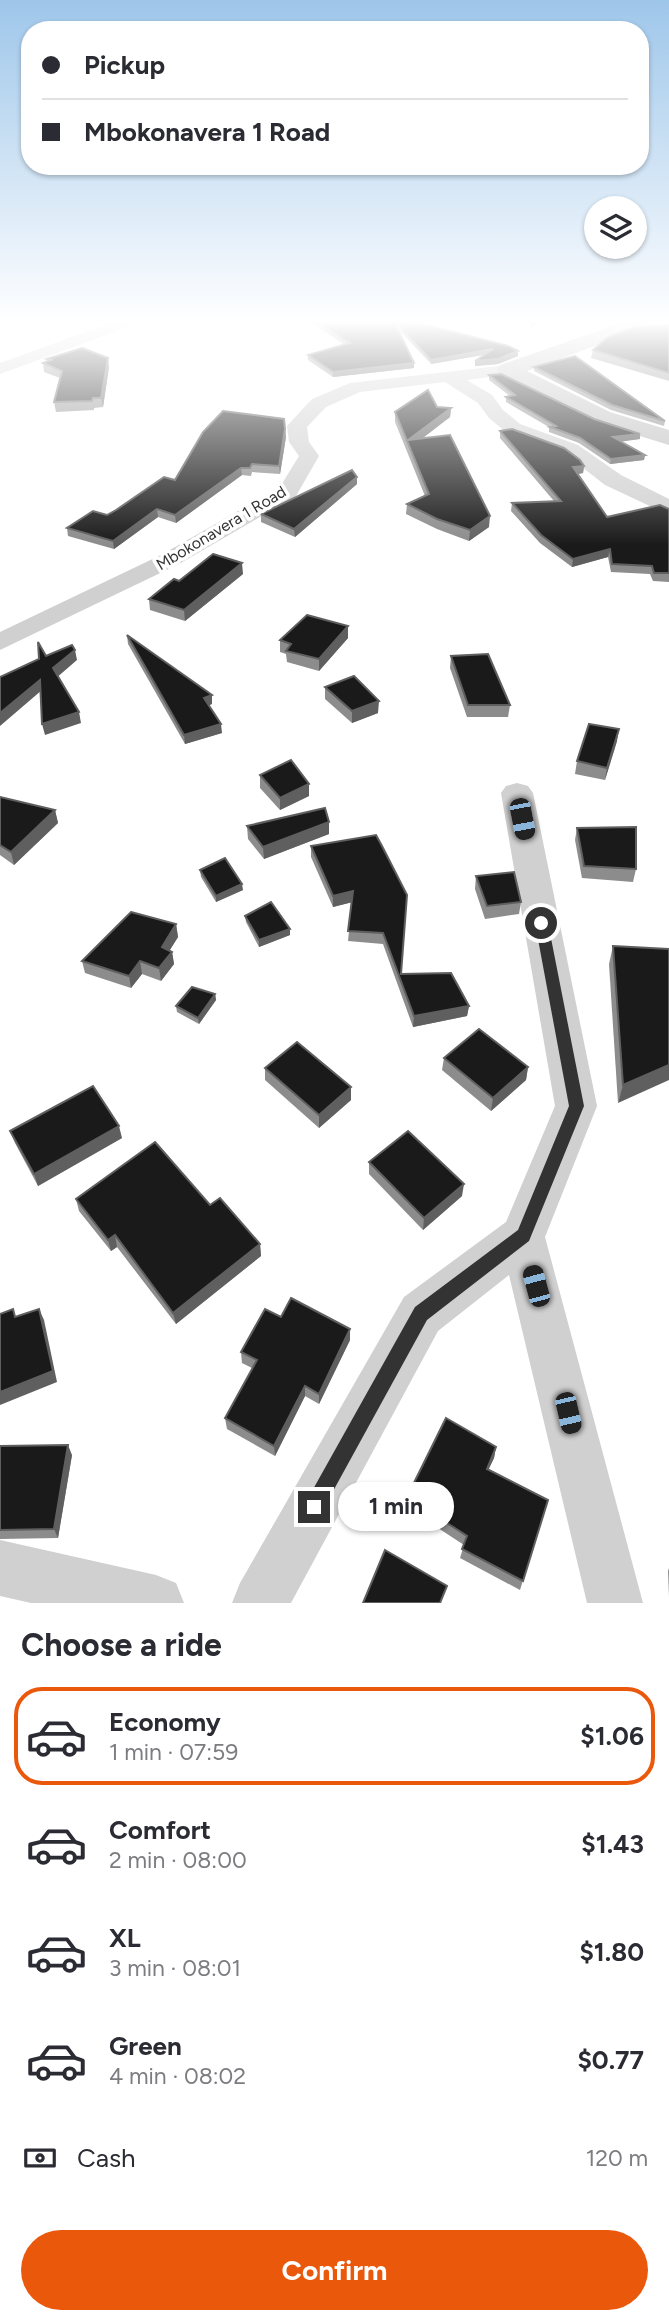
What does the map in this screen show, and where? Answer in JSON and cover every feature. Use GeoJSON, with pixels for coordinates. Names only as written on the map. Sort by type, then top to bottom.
{"type":"FeatureCollection","features":[{"type":"Feature","properties":{"kind":"street","name":"Mbokonavera 1 Road"},"geometry":{"type":"LineString","coordinates":[[0,642],[171,559],[288,491],[309,456],[299,442],[297,426],[319,403],[336,396]]}},
{"type":"Feature","properties":{"kind":"street"},"geometry":{"type":"LineString","coordinates":[[480,396],[513,428],[571,449],[613,480],[669,508]]}},
{"type":"Feature","properties":{"kind":"street"},"geometry":{"type":"LineString","coordinates":[[560,396],[602,417],[669,438]]}},
{"type":"Feature","properties":{"kind":"street"},"geometry":{"type":"LineString","coordinates":[[260,1603],[421,1314],[522,1237],[576,1106],[517,793]]}},
{"type":"Feature","properties":{"kind":"street"},"geometry":{"type":"LineString","coordinates":[[522,1237],[555,1359],[614,1603]]}},
{"type":"Feature","properties":{"kind":"street"},"geometry":{"type":"LineString","coordinates":[[0,1568],[156,1603]]}},
{"type":"Feature","properties":{"kind":"building"},"geometry":{"type":"Polygon","coordinates":[[[56,396],[101,396],[93,398],[92,401],[54,402],[56,396]]]}},
{"type":"Feature","properties":{"kind":"building"},"geometry":{"type":"Polygon","coordinates":[[[419,396],[431,396],[437,407],[451,408],[408,440],[450,435],[490,516],[470,530],[437,519],[407,504],[429,494],[395,412],[419,396]]]}},
{"type":"Feature","properties":{"kind":"building"},"geometry":{"type":"Polygon","coordinates":[[[546,396],[594,419],[640,434],[613,437],[645,455],[611,459],[580,438],[550,427],[556,426],[506,397],[546,396]]]}},
{"type":"Feature","properties":{"kind":"building"},"geometry":{"type":"Polygon","coordinates":[[[593,396],[630,396],[665,421],[612,405],[593,396]]]}},
{"type":"Feature","properties":{"kind":"building"},"geometry":{"type":"Polygon","coordinates":[[[223,411],[284,419],[279,466],[252,464],[250,468],[241,468],[175,515],[157,509],[113,541],[67,528],[93,511],[107,515],[164,477],[175,480],[203,432],[223,411]]]}},
{"type":"Feature","properties":{"kind":"building"},"geometry":{"type":"Polygon","coordinates":[[[512,429],[564,448],[580,460],[584,466],[573,467],[607,517],[660,505],[669,509],[669,573],[654,573],[652,566],[612,564],[610,549],[573,559],[541,535],[512,503],[561,501],[500,431],[512,429]]]}},
{"type":"Feature","properties":{"kind":"building"},"geometry":{"type":"Polygon","coordinates":[[[352,470],[357,477],[294,529],[261,514],[352,470]]]}},
{"type":"Feature","properties":{"kind":"building"},"geometry":{"type":"Polygon","coordinates":[[[213,554],[242,563],[184,610],[149,599],[174,579],[179,581],[213,554]]]}},
{"type":"Feature","properties":{"kind":"building"},"geometry":{"type":"Polygon","coordinates":[[[307,615],[348,626],[319,659],[286,651],[291,644],[280,640],[307,615]]]}},
{"type":"Feature","properties":{"kind":"building"},"geometry":{"type":"Polygon","coordinates":[[[127,635],[212,695],[204,698],[221,724],[184,735],[127,635]]]}},
{"type":"Feature","properties":{"kind":"building"},"geometry":{"type":"Polygon","coordinates":[[[38,642],[46,656],[72,645],[75,650],[53,668],[79,712],[42,724],[40,680],[0,713],[0,677],[39,659],[38,642]]]}},
{"type":"Feature","properties":{"kind":"building"},"geometry":{"type":"Polygon","coordinates":[[[488,654],[510,705],[468,705],[451,656],[488,654]]]}},
{"type":"Feature","properties":{"kind":"building"},"geometry":{"type":"Polygon","coordinates":[[[354,676],[379,701],[352,711],[325,687],[354,676]]]}},
{"type":"Feature","properties":{"kind":"building"},"geometry":{"type":"Polygon","coordinates":[[[589,724],[619,729],[607,768],[577,761],[589,724]]]}},
{"type":"Feature","properties":{"kind":"building"},"geometry":{"type":"Polygon","coordinates":[[[291,760],[309,784],[280,798],[260,775],[291,760]]]}},
{"type":"Feature","properties":{"kind":"building"},"geometry":{"type":"Polygon","coordinates":[[[0,797],[55,810],[11,852],[0,845],[0,797]]]}},
{"type":"Feature","properties":{"kind":"building"},"geometry":{"type":"Polygon","coordinates":[[[325,808],[329,822],[263,847],[247,826],[325,808]]]}},
{"type":"Feature","properties":{"kind":"building"},"geometry":{"type":"Polygon","coordinates":[[[636,827],[636,869],[584,866],[577,828],[636,827]]]}},
{"type":"Feature","properties":{"kind":"building"},"geometry":{"type":"Polygon","coordinates":[[[376,835],[407,895],[401,974],[451,973],[469,1006],[414,1016],[383,933],[348,931],[353,891],[333,896],[311,846],[376,835]]]}},
{"type":"Feature","properties":{"kind":"building"},"geometry":{"type":"Polygon","coordinates":[[[225,858],[242,884],[216,896],[200,870],[225,858]]]}},
{"type":"Feature","properties":{"kind":"building"},"geometry":{"type":"Polygon","coordinates":[[[514,872],[521,902],[487,906],[476,876],[514,872]]]}},
{"type":"Feature","properties":{"kind":"building"},"geometry":{"type":"Polygon","coordinates":[[[271,902],[290,929],[259,940],[245,916],[271,902]]]}},
{"type":"Feature","properties":{"kind":"building"},"geometry":{"type":"Polygon","coordinates":[[[131,912],[176,924],[162,947],[172,952],[159,968],[140,961],[129,976],[82,961],[131,912]]]}},
{"type":"Feature","properties":{"kind":"building"},"geometry":{"type":"Polygon","coordinates":[[[613,946],[669,949],[669,1065],[623,1085],[613,946]]]}},
{"type":"Feature","properties":{"kind":"building"},"geometry":{"type":"Polygon","coordinates":[[[192,987],[215,994],[198,1018],[176,1006],[192,987]]]}},
{"type":"Feature","properties":{"kind":"building"},"geometry":{"type":"Polygon","coordinates":[[[479,1029],[528,1067],[493,1098],[444,1058],[479,1029]]]}},
{"type":"Feature","properties":{"kind":"building"},"geometry":{"type":"Polygon","coordinates":[[[297,1042],[351,1087],[319,1115],[265,1068],[297,1042]]]}},
{"type":"Feature","properties":{"kind":"building"},"geometry":{"type":"Polygon","coordinates":[[[93,1086],[119,1126],[34,1174],[10,1131],[93,1086]]]}},
{"type":"Feature","properties":{"kind":"building"},"geometry":{"type":"Polygon","coordinates":[[[408,1131],[464,1184],[424,1218],[369,1162],[408,1131]]]}},
{"type":"Feature","properties":{"kind":"building"},"geometry":{"type":"Polygon","coordinates":[[[155,1142],[210,1205],[220,1198],[260,1244],[173,1313],[115,1235],[108,1240],[76,1199],[155,1142]]]}},
{"type":"Feature","properties":{"kind":"building"},"geometry":{"type":"Polygon","coordinates":[[[291,1298],[350,1329],[319,1394],[305,1386],[274,1446],[225,1418],[257,1360],[241,1352],[265,1309],[281,1317],[291,1298]]]}},
{"type":"Feature","properties":{"kind":"building"},"geometry":{"type":"Polygon","coordinates":[[[13,1309],[15,1317],[39,1309],[53,1371],[0,1392],[0,1314],[13,1309]]]}},
{"type":"Feature","properties":{"kind":"building"},"geometry":{"type":"Polygon","coordinates":[[[446,1418],[496,1447],[487,1469],[548,1500],[523,1581],[462,1549],[467,1536],[407,1497],[446,1418]]]}},
{"type":"Feature","properties":{"kind":"building"},"geometry":{"type":"Polygon","coordinates":[[[68,1445],[54,1529],[0,1530],[0,1446],[68,1445]]]}},
{"type":"Feature","properties":{"kind":"building"},"geometry":{"type":"Polygon","coordinates":[[[385,1550],[447,1586],[440,1603],[363,1603],[385,1550]]]}},
{"type":"Feature","properties":{"kind":"route"},"geometry":{"type":"LineString","coordinates":[[314,1507],[421,1314],[524,1236],[576,1106],[541,923]]}}]}
